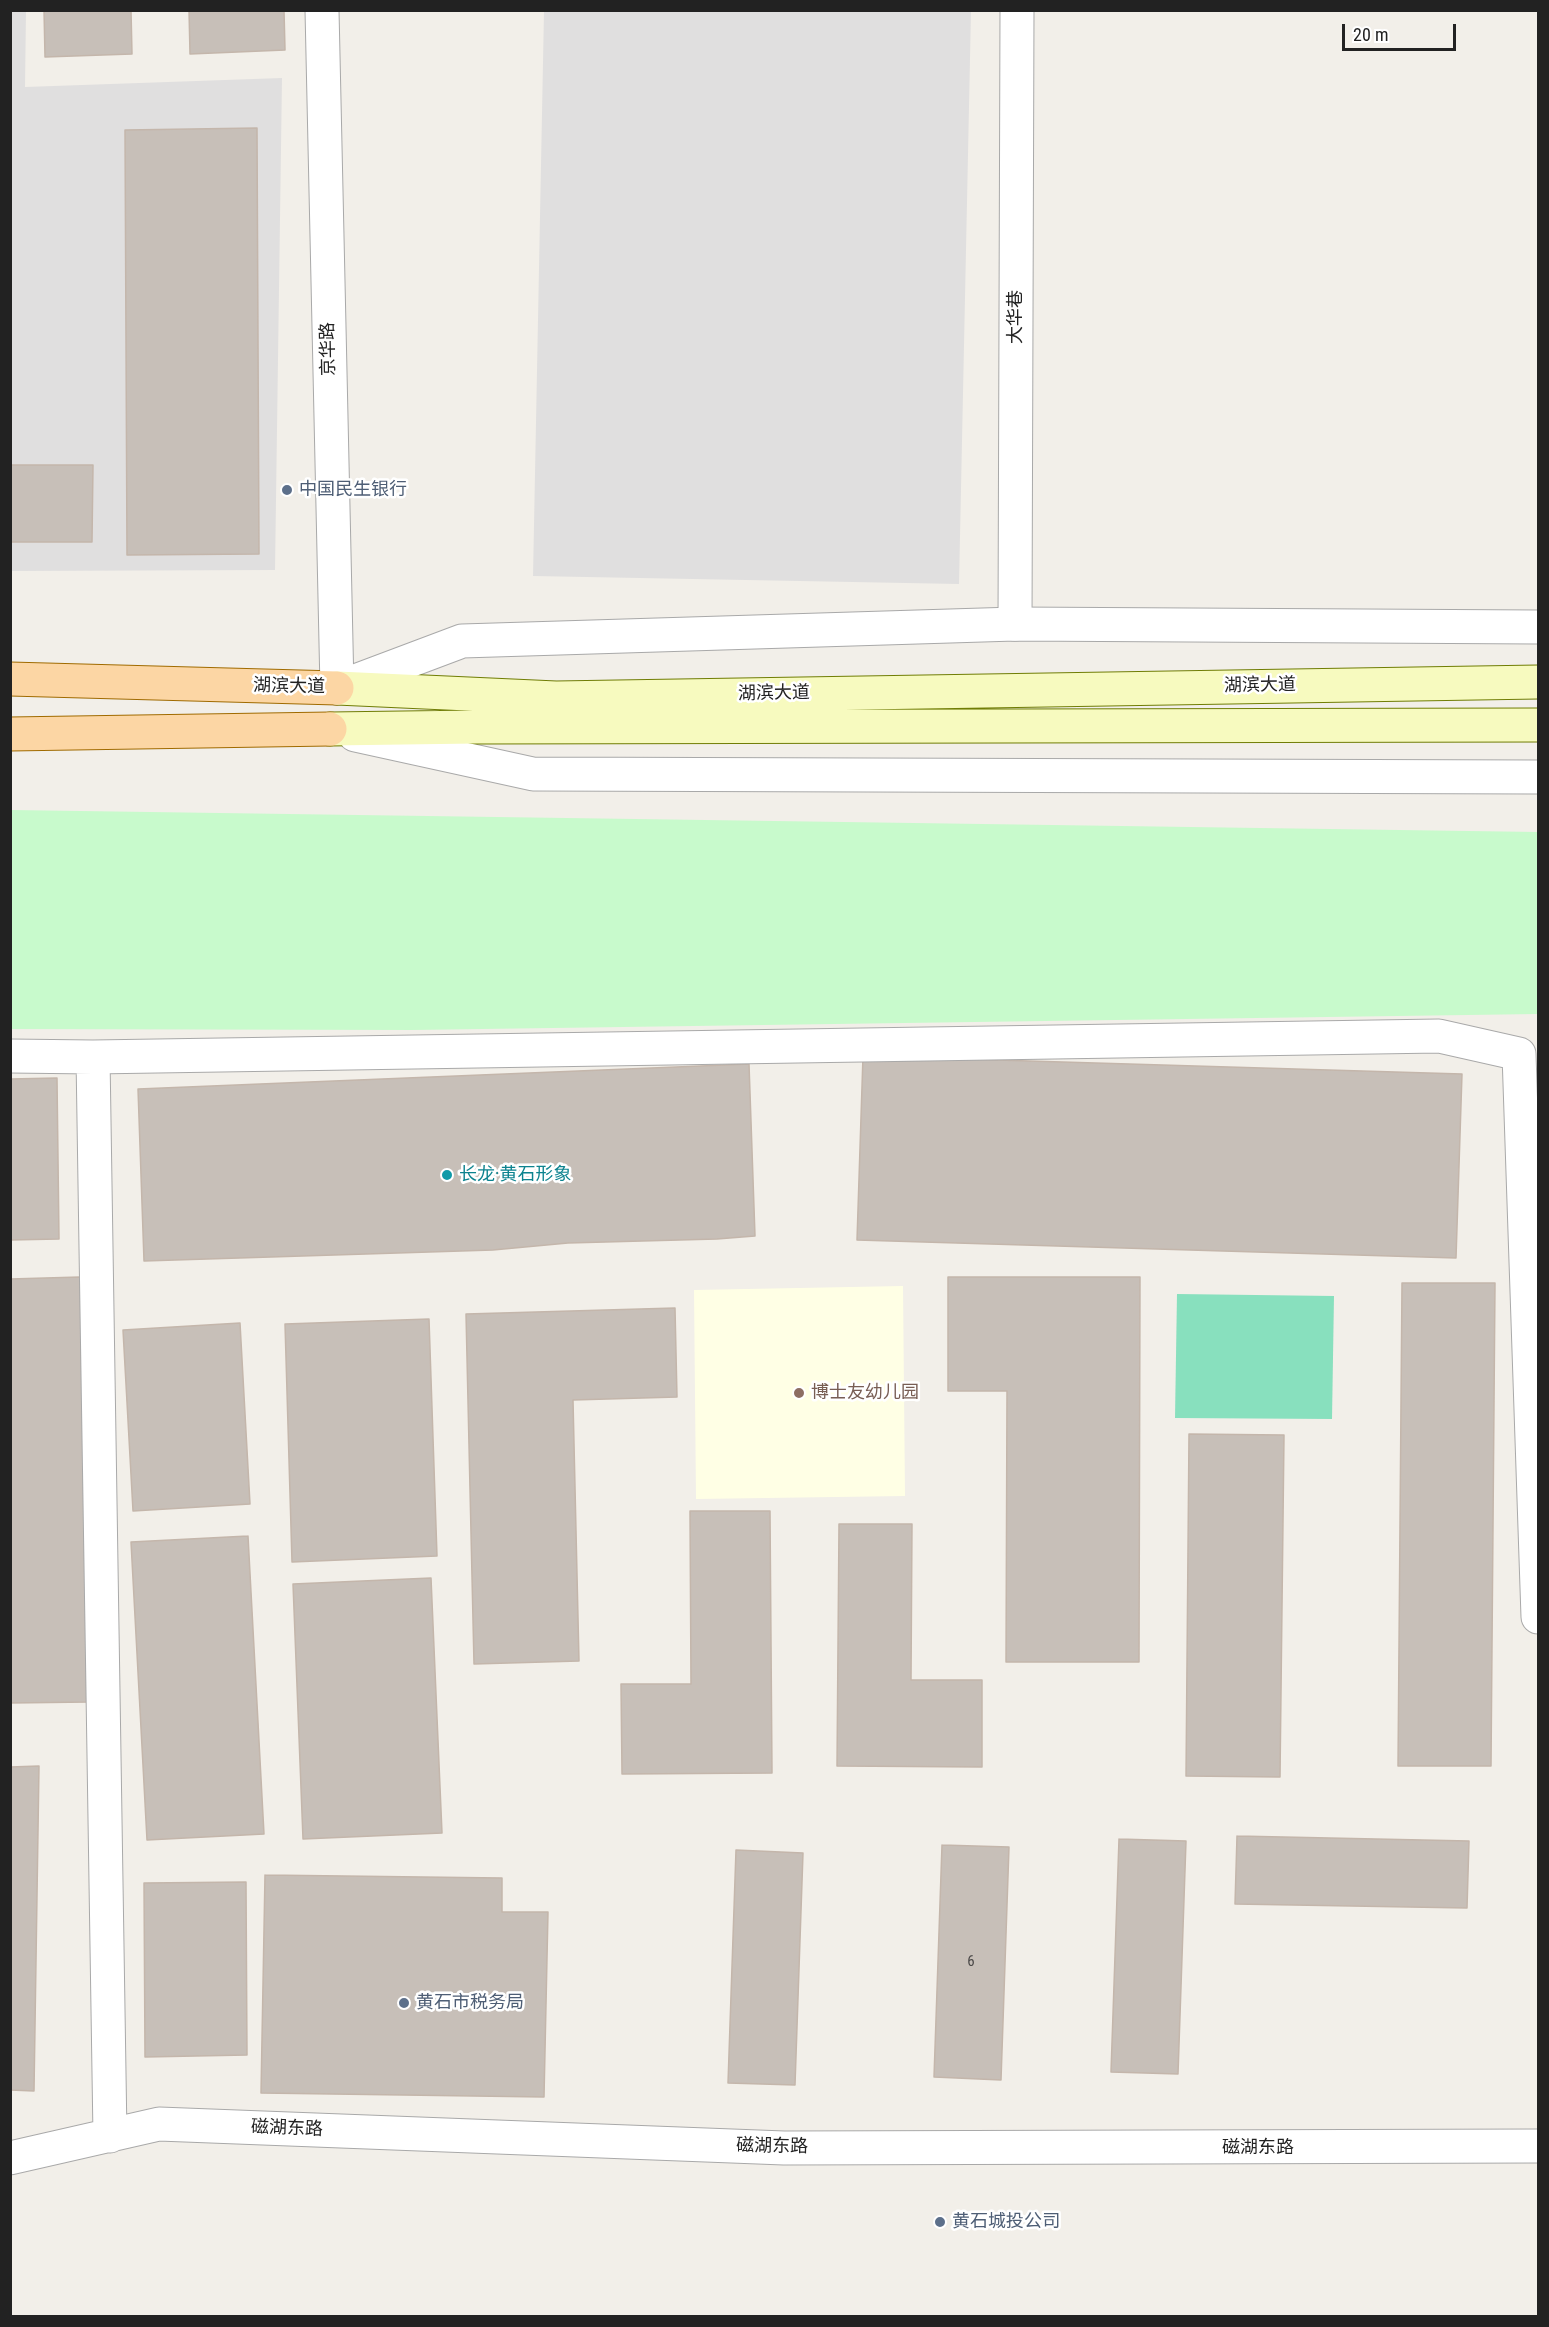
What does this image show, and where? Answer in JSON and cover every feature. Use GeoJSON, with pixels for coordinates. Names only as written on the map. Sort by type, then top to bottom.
{"type":"FeatureCollection","features":[{"type":"Feature","properties":{"kind":"main road","name":"湖滨大道"},"geometry":{"type":"LineString","coordinates":[[10,680],[337,688],[556,698],[1539,682]]}},
{"type":"Feature","properties":{"kind":"main road","name":"湖滨大道"},"geometry":{"type":"LineString","coordinates":[[10,734],[512,727],[1539,725]]}},
{"type":"Feature","properties":{"kind":"street","name":"京华路"},"geometry":{"type":"LineString","coordinates":[[322,10],[337,688]]}},
{"type":"Feature","properties":{"kind":"street","name":"大华巷"},"geometry":{"type":"LineString","coordinates":[[1015,624],[1017,10]]}},
{"type":"Feature","properties":{"kind":"street"},"geometry":{"type":"LineString","coordinates":[[337,688],[462,641],[1015,624],[1539,627]]}},
{"type":"Feature","properties":{"kind":"street"},"geometry":{"type":"LineString","coordinates":[[330,729],[533,774],[1539,777]]}},
{"type":"Feature","properties":{"kind":"street"},"geometry":{"type":"LineString","coordinates":[[10,1056],[93,1057],[1439,1036],[1519,1054],[1539,1617]]}},
{"type":"Feature","properties":{"kind":"street"},"geometry":{"type":"LineString","coordinates":[[93,1057],[110,2136]]}},
{"type":"Feature","properties":{"kind":"street","name":"磁湖东路"},"geometry":{"type":"LineString","coordinates":[[10,2158],[159,2124],[784,2148],[1539,2146]]}},
{"type":"Feature","properties":{"kind":"shaded area"},"geometry":{"type":"Polygon","coordinates":[[[10,11],[26,11],[25,87],[282,78],[275,570],[11,571],[10,11]]]}},
{"type":"Feature","properties":{"kind":"shaded area"},"geometry":{"type":"Polygon","coordinates":[[[544,11],[971,11],[959,584],[533,576],[544,11]]]}},
{"type":"Feature","properties":{"kind":"shaded area","name":"博士友幼儿园"},"geometry":{"type":"Polygon","coordinates":[[[903,1286],[905,1496],[696,1499],[694,1290],[903,1286]]]}},
{"type":"Feature","properties":{"kind":"green space"},"geometry":{"type":"Polygon","coordinates":[[[11,810],[1538,832],[1538,1014],[412,1030],[11,1029],[11,810]]]}},
{"type":"Feature","properties":{"kind":"green space"},"geometry":{"type":"Polygon","coordinates":[[[1177,1294],[1334,1296],[1332,1419],[1175,1418],[1177,1294]]]}},
{"type":"Feature","properties":{"kind":"building"},"geometry":{"type":"Polygon","coordinates":[[[44,10],[131,10],[132,54],[45,57],[44,10]]]}},
{"type":"Feature","properties":{"kind":"building"},"geometry":{"type":"Polygon","coordinates":[[[189,10],[284,10],[285,50],[190,54],[189,10]]]}},
{"type":"Feature","properties":{"kind":"building"},"geometry":{"type":"Polygon","coordinates":[[[257,128],[259,554],[127,555],[125,130],[257,128]]]}},
{"type":"Feature","properties":{"kind":"building"},"geometry":{"type":"Polygon","coordinates":[[[10,465],[93,465],[92,542],[10,542],[10,465]]]}},
{"type":"Feature","properties":{"kind":"building"},"geometry":{"type":"Polygon","coordinates":[[[863,1056],[1462,1074],[1456,1258],[857,1240],[863,1056]]]}},
{"type":"Feature","properties":{"kind":"building","name":"长龙·黄石形象"},"geometry":{"type":"Polygon","coordinates":[[[749,1064],[755,1236],[568,1243],[493,1250],[144,1261],[138,1089],[749,1064]]]}},
{"type":"Feature","properties":{"kind":"building"},"geometry":{"type":"Polygon","coordinates":[[[57,1078],[59,1239],[10,1240],[10,1079],[57,1078]]]}},
{"type":"Feature","properties":{"kind":"building"},"geometry":{"type":"Polygon","coordinates":[[[80,1277],[89,1702],[10,1703],[10,1279],[80,1277]]]}},
{"type":"Feature","properties":{"kind":"building"},"geometry":{"type":"Polygon","coordinates":[[[948,1277],[1140,1277],[1139,1662],[1006,1662],[1007,1391],[948,1391],[948,1277]]]}},
{"type":"Feature","properties":{"kind":"building"},"geometry":{"type":"Polygon","coordinates":[[[1402,1283],[1495,1283],[1491,1766],[1398,1766],[1402,1283]]]}},
{"type":"Feature","properties":{"kind":"building"},"geometry":{"type":"Polygon","coordinates":[[[675,1308],[677,1397],[573,1400],[579,1661],[474,1664],[466,1314],[675,1308]]]}},
{"type":"Feature","properties":{"kind":"building"},"geometry":{"type":"Polygon","coordinates":[[[429,1319],[437,1556],[292,1562],[285,1324],[429,1319]]]}},
{"type":"Feature","properties":{"kind":"building"},"geometry":{"type":"Polygon","coordinates":[[[240,1323],[250,1504],[133,1511],[123,1330],[240,1323]]]}},
{"type":"Feature","properties":{"kind":"building"},"geometry":{"type":"Polygon","coordinates":[[[1189,1434],[1284,1435],[1280,1777],[1186,1776],[1189,1434]]]}},
{"type":"Feature","properties":{"kind":"building"},"geometry":{"type":"Polygon","coordinates":[[[690,1511],[770,1511],[772,1773],[622,1774],[621,1684],[691,1684],[690,1511]]]}},
{"type":"Feature","properties":{"kind":"building"},"geometry":{"type":"Polygon","coordinates":[[[839,1524],[912,1524],[911,1680],[982,1680],[982,1767],[837,1766],[839,1524]]]}},
{"type":"Feature","properties":{"kind":"building"},"geometry":{"type":"Polygon","coordinates":[[[248,1536],[264,1834],[147,1840],[131,1542],[248,1536]]]}},
{"type":"Feature","properties":{"kind":"building"},"geometry":{"type":"Polygon","coordinates":[[[431,1578],[442,1833],[303,1839],[293,1584],[431,1578]]]}},
{"type":"Feature","properties":{"kind":"building"},"geometry":{"type":"Polygon","coordinates":[[[39,1766],[34,2091],[10,2090],[10,1767],[39,1766]]]}},
{"type":"Feature","properties":{"kind":"building"},"geometry":{"type":"Polygon","coordinates":[[[1237,1836],[1469,1841],[1467,1908],[1235,1904],[1237,1836]]]}},
{"type":"Feature","properties":{"kind":"building"},"geometry":{"type":"Polygon","coordinates":[[[1119,1839],[1186,1841],[1178,2074],[1111,2072],[1119,1839]]]}},
{"type":"Feature","properties":{"kind":"building"},"geometry":{"type":"Polygon","coordinates":[[[942,1845],[1009,1847],[1001,2080],[934,2077],[942,1845]]]}},
{"type":"Feature","properties":{"kind":"building"},"geometry":{"type":"Polygon","coordinates":[[[736,1850],[803,1853],[795,2085],[728,2083],[736,1850]]]}},
{"type":"Feature","properties":{"kind":"building","name":"黄石市税务局"},"geometry":{"type":"Polygon","coordinates":[[[265,1875],[502,1878],[502,1912],[548,1912],[544,2097],[261,2093],[265,1875]]]}},
{"type":"Feature","properties":{"kind":"building"},"geometry":{"type":"Polygon","coordinates":[[[246,1882],[247,2055],[145,2057],[144,1883],[246,1882]]]}},
{"type":"Feature","properties":{"kind":"place","name":"中国民生银行"},"geometry":{"type":"Point","coordinates":[287,490]}},
{"type":"Feature","properties":{"kind":"place","name":"长龙·黄石形象"},"geometry":{"type":"Point","coordinates":[447,1175]}},
{"type":"Feature","properties":{"kind":"place","name":"博士友幼儿园"},"geometry":{"type":"Point","coordinates":[799,1393]}},
{"type":"Feature","properties":{"kind":"place","name":"黄石市税务局"},"geometry":{"type":"Point","coordinates":[404,2003]}},
{"type":"Feature","properties":{"kind":"place","name":"黄石城投公司"},"geometry":{"type":"Point","coordinates":[940,2222]}}]}
